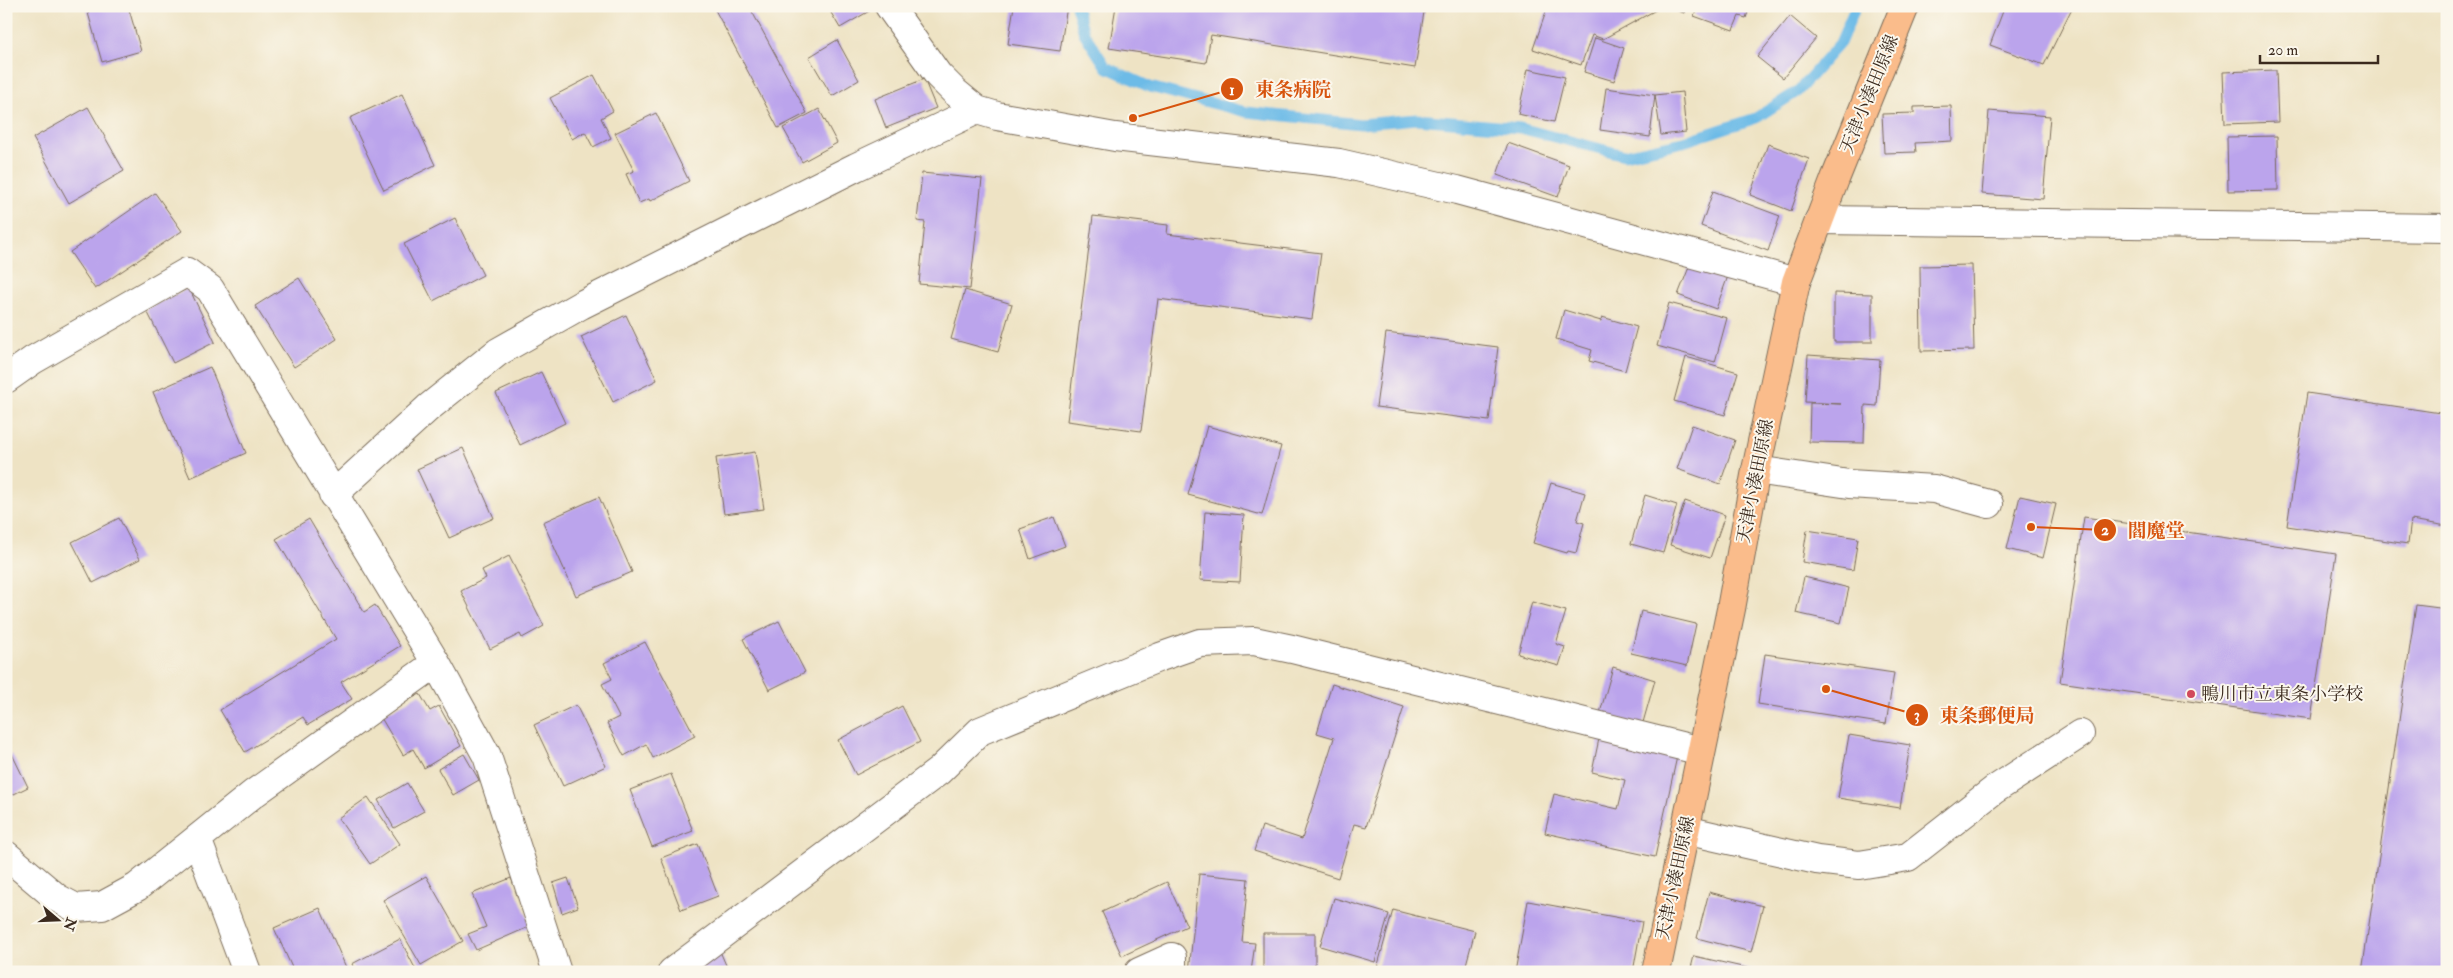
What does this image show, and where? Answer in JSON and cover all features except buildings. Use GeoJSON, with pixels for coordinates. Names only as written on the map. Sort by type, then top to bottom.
{"type":"FeatureCollection","features":[{"type":"Feature","properties":{"kind":"main road","name":"天津小湊田原線"},"geometry":{"type":"LineString","coordinates":[[1656,972],[1731,609],[1756,470],[1796,282],[1905,6]]}},
{"type":"Feature","properties":{"kind":"street"},"geometry":{"type":"LineString","coordinates":[[889,6],[938,75],[977,110],[1012,119],[1115,137],[1339,163],[1467,192],[1796,282]]}},
{"type":"Feature","properties":{"kind":"street"},"geometry":{"type":"LineString","coordinates":[[333,495],[428,408],[498,352],[590,300],[856,167],[977,110]]}},
{"type":"Feature","properties":{"kind":"street"},"geometry":{"type":"LineString","coordinates":[[1819,220],[2447,228]]}},
{"type":"Feature","properties":{"kind":"street"},"geometry":{"type":"LineString","coordinates":[[6,379],[33,360],[187,272],[210,289],[436,663],[486,756],[557,972]]}},
{"type":"Feature","properties":{"kind":"street"},"geometry":{"type":"LineString","coordinates":[[1756,470],[1849,484],[1934,489],[1989,504]]}},
{"type":"Feature","properties":{"kind":"street"},"geometry":{"type":"LineString","coordinates":[[672,972],[939,771],[980,731],[1160,656],[1200,643],[1254,641],[1292,649],[1701,752]]}},
{"type":"Feature","properties":{"kind":"street"},"geometry":{"type":"LineString","coordinates":[[6,855],[57,898],[76,908],[102,906],[137,887],[253,794],[436,663]]}},
{"type":"Feature","properties":{"kind":"street"},"geometry":{"type":"LineString","coordinates":[[1685,830],[1817,860],[1859,864],[1908,856],[1994,790],[2080,734]]}},
{"type":"Feature","properties":{"kind":"street"},"geometry":{"type":"LineString","coordinates":[[196,839],[247,972]]}},
{"type":"Feature","properties":{"kind":"street"},"geometry":{"type":"LineString","coordinates":[[1139,972],[1172,957],[1172,972]]}},
{"type":"Feature","properties":{"kind":"waterway"},"geometry":{"type":"LineString","coordinates":[[1076,6],[1084,33],[1106,67],[1150,87],[1246,112],[1361,124],[1417,119],[1520,128],[1624,155],[1683,142],[1756,118],[1798,91],[1840,43],[1856,6]]}},
{"type":"Feature","properties":{"kind":"place","name":"東条病院"},"geometry":{"type":"Point","coordinates":[1133,118]}},
{"type":"Feature","properties":{"kind":"place","name":"閻魔堂"},"geometry":{"type":"Point","coordinates":[2031,527]}},
{"type":"Feature","properties":{"kind":"place","name":"東条郵便局"},"geometry":{"type":"Point","coordinates":[1826,689]}},
{"type":"Feature","properties":{"kind":"place","name":"鴨川市立東条小学校"},"geometry":{"type":"Point","coordinates":[2191,694]}}]}
